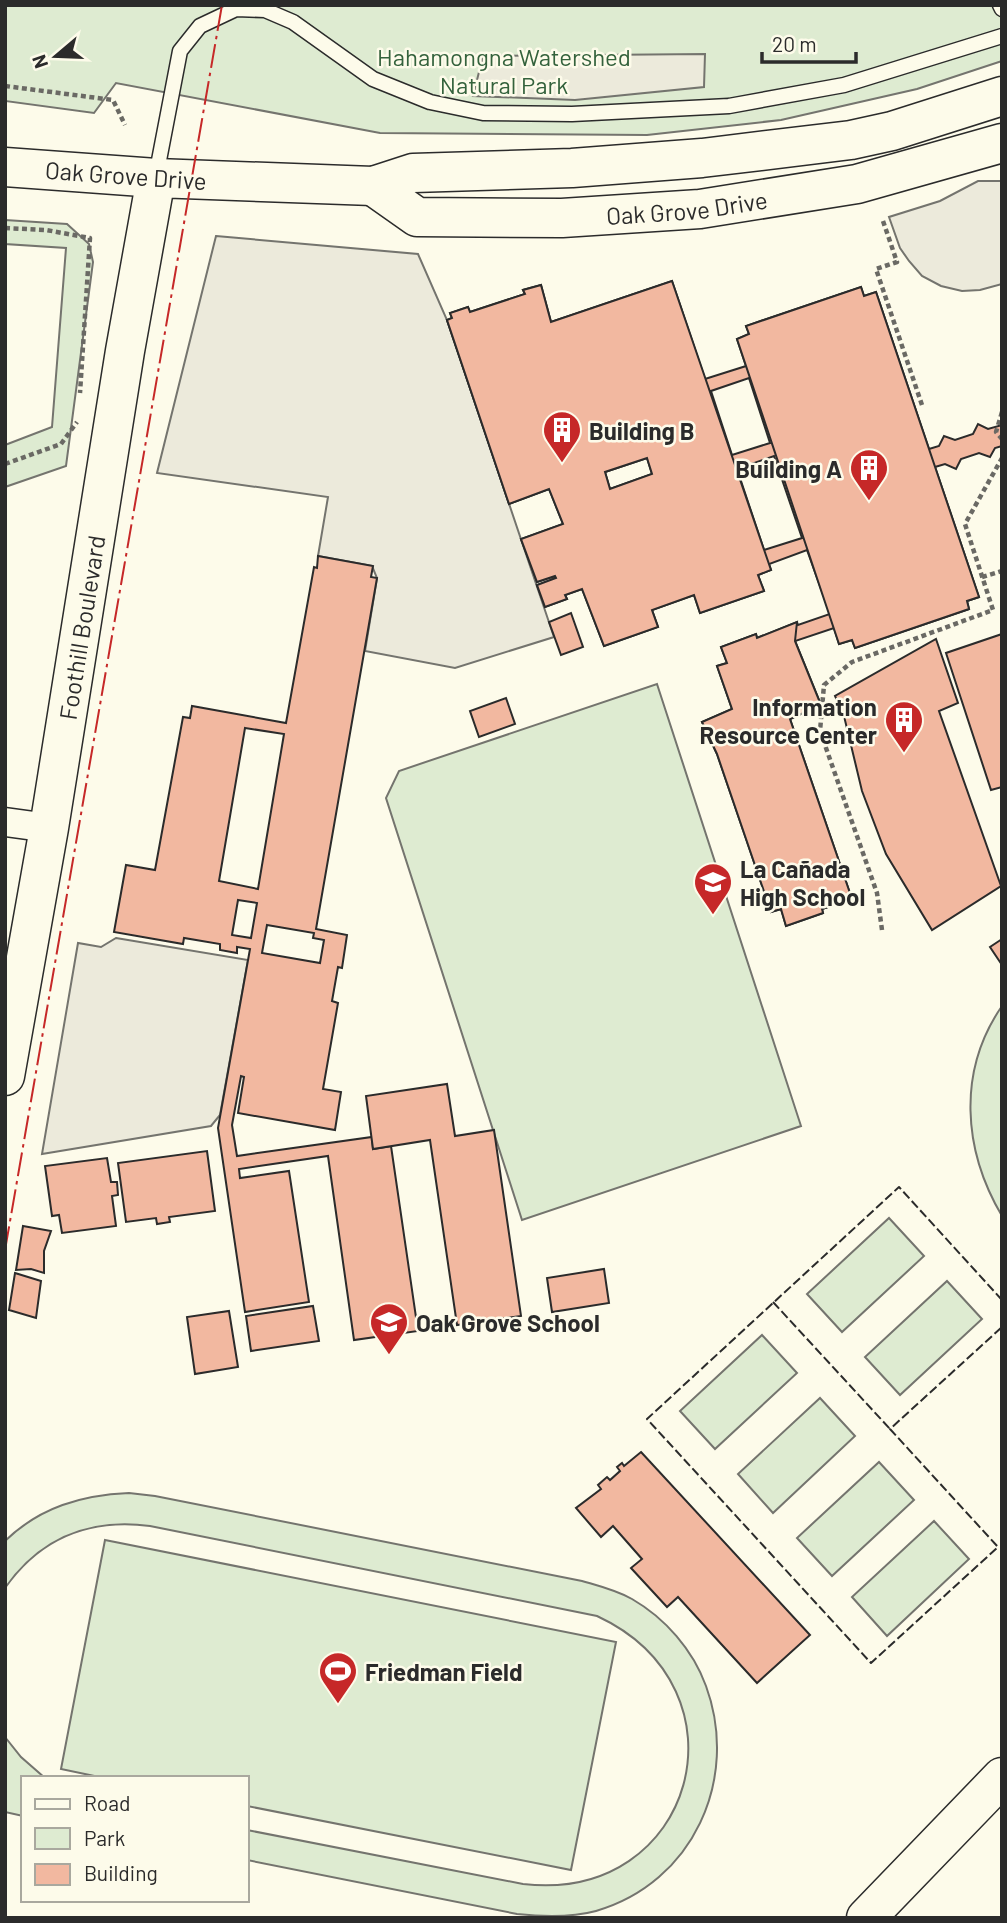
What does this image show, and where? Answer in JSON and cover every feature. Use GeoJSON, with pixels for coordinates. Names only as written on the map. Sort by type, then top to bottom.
{"type":"FeatureCollection","features":[{"type":"Feature","properties":{"kind":"main road","name":"Oak Grove Drive"},"geometry":{"type":"LineString","coordinates":[[5,167],[156,178],[373,186],[413,173],[572,168],[702,158],[851,140],[892,131],[1002,96]]}},
{"type":"Feature","properties":{"kind":"main road","name":"Oak Grove Drive"},"geometry":{"type":"LineString","coordinates":[[373,186],[418,217],[562,218],[686,210],[857,184],[1002,143]]}},
{"type":"Feature","properties":{"kind":"main road","name":"Foothill Boulevard"},"geometry":{"type":"LineString","coordinates":[[5,1076],[49,828],[123,364],[156,178]]}},
{"type":"Feature","properties":{"kind":"main road"},"geometry":{"type":"LineString","coordinates":[[866,1918],[1002,1777]]}},
{"type":"Feature","properties":{"kind":"street"},"geometry":{"type":"LineString","coordinates":[[5,822],[49,828]]}},
{"type":"Feature","properties":{"kind":"lane"},"geometry":{"type":"LineString","coordinates":[[156,178],[180,51],[200,26],[236,9],[265,10],[293,22],[373,79],[430,102],[483,113],[572,114],[729,106],[844,85],[1002,36]]}},
{"type":"Feature","properties":{"kind":"path"},"geometry":{"type":"LineString","coordinates":[[5,86],[113,100],[125,125]]}},
{"type":"Feature","properties":{"kind":"path"},"geometry":{"type":"LineString","coordinates":[[883,222],[897,262],[876,270],[923,408]]}},
{"type":"Feature","properties":{"kind":"path"},"geometry":{"type":"LineString","coordinates":[[5,228],[46,230],[90,237],[80,395]]}},
{"type":"Feature","properties":{"kind":"path"},"geometry":{"type":"LineString","coordinates":[[1002,412],[996,432],[1002,439]]}},
{"type":"Feature","properties":{"kind":"path"},"geometry":{"type":"LineString","coordinates":[[5,464],[61,444],[78,421]]}},
{"type":"Feature","properties":{"kind":"path"},"geometry":{"type":"LineString","coordinates":[[882,930],[877,892],[820,732],[824,685],[852,662],[993,610],[965,524],[1002,458]]}},
{"type":"Feature","properties":{"kind":"path"},"geometry":{"type":"LineString","coordinates":[[982,577],[1002,571]]}},
{"type":"Feature","properties":{"kind":"green space","name":"Hahamongna Watershed Natural Park"},"geometry":{"type":"Polygon","coordinates":[[[5,5],[1002,5],[1002,61],[917,89],[781,120],[647,135],[380,133],[116,83],[94,113],[5,101],[5,5]]]}},
{"type":"Feature","properties":{"kind":"green space"},"geometry":{"type":"Polygon","coordinates":[[[5,220],[67,224],[89,244],[93,262],[66,466],[5,487],[5,445],[52,427],[66,248],[5,244],[5,220]]]}},
{"type":"Feature","properties":{"kind":"green space"},"geometry":{"type":"Polygon","coordinates":[[[657,684],[801,1126],[522,1220],[386,798],[399,771],[657,684]]]}},
{"type":"Feature","properties":{"kind":"green space"},"geometry":{"type":"Polygon","coordinates":[[[1002,1006],[1002,1216],[979,1164],[970,1111],[978,1057],[987,1031],[1002,1006]]]}},
{"type":"Feature","properties":{"kind":"green space"},"geometry":{"type":"Polygon","coordinates":[[[889,1218],[924,1256],[842,1332],[807,1294],[889,1218]]]}},
{"type":"Feature","properties":{"kind":"green space"},"geometry":{"type":"Polygon","coordinates":[[[947,1281],[982,1319],[900,1395],[865,1357],[947,1281]]]}},
{"type":"Feature","properties":{"kind":"green space"},"geometry":{"type":"Polygon","coordinates":[[[762,1335],[797,1373],[715,1449],[680,1411],[762,1335]]]}},
{"type":"Feature","properties":{"kind":"green space"},"geometry":{"type":"Polygon","coordinates":[[[820,1398],[855,1436],[773,1513],[738,1474],[820,1398]]]}},
{"type":"Feature","properties":{"kind":"green space"},"geometry":{"type":"Polygon","coordinates":[[[879,1462],[914,1500],[832,1576],[797,1538],[879,1462]]]}},
{"type":"Feature","properties":{"kind":"green space"},"geometry":{"type":"Polygon","coordinates":[[[112,1494],[155,1496],[582,1581],[632,1599],[656,1616],[676,1636],[694,1660],[706,1686],[715,1721],[717,1756],[712,1791],[700,1823],[682,1852],[659,1877],[630,1897],[596,1911],[576,1915],[517,1914],[248,1860],[248,1830],[523,1884],[582,1881],[629,1861],[663,1827],[683,1785],[688,1738],[676,1691],[646,1649],[597,1616],[150,1526],[107,1525],[68,1535],[34,1556],[5,1588],[5,1541],[18,1529],[62,1505],[112,1494]]]}},
{"type":"Feature","properties":{"kind":"green space"},"geometry":{"type":"Polygon","coordinates":[[[934,1521],[969,1559],[887,1636],[852,1597],[934,1521]]]}},
{"type":"Feature","properties":{"kind":"green space","name":"Friedman Field"},"geometry":{"type":"Polygon","coordinates":[[[105,1540],[616,1642],[571,1870],[248,1806],[248,1776],[94,1776],[61,1769],[105,1540]]]}},
{"type":"Feature","properties":{"kind":"green space"},"geometry":{"type":"Polygon","coordinates":[[[5,1737],[21,1757],[43,1776],[21,1776],[21,1816],[5,1812],[5,1737]]]}},
{"type":"Feature","properties":{"kind":"shaded area"},"geometry":{"type":"Polygon","coordinates":[[[705,54],[704,87],[575,100],[473,96],[483,56],[705,54]]]}},
{"type":"Feature","properties":{"kind":"shaded area"},"geometry":{"type":"Polygon","coordinates":[[[978,181],[1002,181],[1002,284],[980,290],[962,291],[941,286],[922,276],[909,261],[900,248],[889,217],[940,201],[978,181]]]}},
{"type":"Feature","properties":{"kind":"shaded area"},"geometry":{"type":"Polygon","coordinates":[[[216,236],[418,254],[447,320],[554,637],[455,668],[365,651],[377,578],[372,566],[318,556],[328,497],[157,473],[216,236]]]}},
{"type":"Feature","properties":{"kind":"shaded area"},"geometry":{"type":"Polygon","coordinates":[[[116,938],[248,960],[220,1115],[211,1126],[42,1154],[78,943],[101,947],[116,938]]]}},
{"type":"Feature","properties":{"kind":"building"},"geometry":{"type":"Polygon","coordinates":[[[672,281],[705,379],[746,366],[737,339],[749,334],[746,326],[861,287],[864,296],[876,292],[929,449],[939,446],[944,436],[955,440],[973,434],[978,424],[988,429],[1002,425],[1002,446],[995,448],[990,457],[979,453],[961,459],[956,469],[945,464],[935,467],[979,597],[967,601],[969,609],[855,648],[852,640],[839,644],[834,628],[795,641],[821,705],[790,719],[852,899],[822,909],[823,913],[786,926],[781,909],[771,912],[717,754],[702,722],[732,709],[717,666],[727,663],[721,647],[756,634],[757,638],[797,622],[798,625],[830,614],[807,550],[769,564],[771,570],[758,575],[764,591],[700,613],[694,595],[652,610],[658,627],[604,646],[582,589],[565,595],[567,599],[545,607],[537,585],[556,578],[555,576],[537,582],[521,539],[563,524],[549,489],[509,504],[447,320],[452,318],[450,313],[468,307],[470,312],[525,294],[523,290],[541,285],[551,322],[672,281]],[[749,378],[711,391],[732,455],[770,443],[749,378]],[[774,456],[737,469],[764,550],[802,538],[774,456]],[[647,458],[605,472],[610,489],[652,474],[647,458]]]}},
{"type":"Feature","properties":{"kind":"building","name":"Building B"},"geometry":{"type":"Polygon","coordinates":[[[672,281],[771,570],[758,575],[764,591],[700,613],[694,595],[652,610],[658,627],[604,646],[582,589],[565,595],[567,599],[545,607],[537,585],[556,578],[555,576],[537,582],[521,539],[563,524],[549,489],[509,504],[447,320],[452,318],[450,313],[468,307],[470,312],[525,294],[523,290],[541,285],[551,322],[672,281]],[[647,458],[605,472],[610,489],[652,474],[647,458]]]}},
{"type":"Feature","properties":{"kind":"building","name":"Building A"},"geometry":{"type":"Polygon","coordinates":[[[861,287],[864,296],[876,292],[979,597],[967,601],[969,609],[855,648],[852,640],[839,644],[737,339],[749,334],[746,326],[861,287]]]}},
{"type":"Feature","properties":{"kind":"building"},"geometry":{"type":"Polygon","coordinates":[[[318,556],[373,566],[371,577],[377,578],[316,929],[347,935],[342,968],[338,967],[332,1001],[338,1003],[323,1089],[341,1092],[335,1130],[238,1113],[244,1077],[241,1076],[232,1125],[237,1156],[372,1137],[373,1149],[391,1146],[418,1331],[354,1340],[328,1156],[239,1169],[240,1178],[289,1171],[309,1302],[245,1312],[218,1128],[250,949],[237,947],[237,953],[220,950],[220,944],[184,938],[183,944],[114,932],[126,865],[155,870],[183,717],[190,718],[192,706],[286,723],[314,567],[317,568],[318,556]],[[245,728],[219,881],[258,889],[284,734],[245,728]],[[238,900],[232,935],[251,938],[257,903],[238,900]],[[267,925],[262,953],[320,963],[324,940],[313,938],[314,933],[267,925]]]}},
{"type":"Feature","properties":{"kind":"building"},"geometry":{"type":"Polygon","coordinates":[[[571,613],[583,647],[561,655],[549,622],[571,613]]]}},
{"type":"Feature","properties":{"kind":"building"},"geometry":{"type":"Polygon","coordinates":[[[797,622],[795,641],[821,705],[790,719],[852,899],[822,909],[823,913],[786,926],[781,909],[771,912],[717,754],[702,722],[732,709],[717,666],[727,663],[721,647],[756,634],[757,638],[797,622]]]}},
{"type":"Feature","properties":{"kind":"building"},"geometry":{"type":"Polygon","coordinates":[[[1002,634],[1002,787],[991,790],[946,653],[1002,634]]]}},
{"type":"Feature","properties":{"kind":"building","name":"Information Resource Center"},"geometry":{"type":"Polygon","coordinates":[[[936,639],[958,703],[939,711],[1001,886],[932,930],[886,854],[862,791],[844,716],[835,696],[936,639]]]}},
{"type":"Feature","properties":{"kind":"building"},"geometry":{"type":"Polygon","coordinates":[[[506,698],[515,724],[479,737],[470,711],[506,698]]]}},
{"type":"Feature","properties":{"kind":"building"},"geometry":{"type":"Polygon","coordinates":[[[1002,939],[1002,965],[990,947],[1002,939]]]}},
{"type":"Feature","properties":{"kind":"building"},"geometry":{"type":"Polygon","coordinates":[[[447,1084],[455,1136],[494,1130],[521,1316],[457,1325],[430,1140],[373,1149],[366,1096],[447,1084]]]}},
{"type":"Feature","properties":{"kind":"building"},"geometry":{"type":"Polygon","coordinates":[[[207,1151],[215,1211],[169,1217],[170,1222],[157,1224],[156,1218],[126,1222],[118,1163],[207,1151]]]}},
{"type":"Feature","properties":{"kind":"building"},"geometry":{"type":"Polygon","coordinates":[[[107,1158],[111,1182],[117,1182],[118,1195],[112,1196],[116,1226],[62,1233],[59,1215],[52,1216],[45,1166],[107,1158]]]}},
{"type":"Feature","properties":{"kind":"building"},"geometry":{"type":"Polygon","coordinates":[[[23,1226],[51,1231],[44,1251],[44,1273],[31,1269],[16,1270],[23,1226]]]}},
{"type":"Feature","properties":{"kind":"building"},"geometry":{"type":"Polygon","coordinates":[[[604,1269],[609,1303],[552,1312],[547,1278],[604,1269]]]}},
{"type":"Feature","properties":{"kind":"building"},"geometry":{"type":"Polygon","coordinates":[[[15,1273],[41,1281],[36,1318],[9,1310],[15,1273]]]}},
{"type":"Feature","properties":{"kind":"building"},"geometry":{"type":"Polygon","coordinates":[[[313,1306],[319,1341],[251,1351],[246,1316],[313,1306]]]}},
{"type":"Feature","properties":{"kind":"building"},"geometry":{"type":"Polygon","coordinates":[[[229,1311],[238,1367],[195,1374],[187,1317],[229,1311]]]}},
{"type":"Feature","properties":{"kind":"building"},"geometry":{"type":"Polygon","coordinates":[[[641,1452],[810,1635],[757,1683],[678,1597],[667,1607],[631,1568],[642,1559],[613,1526],[601,1537],[576,1508],[601,1489],[598,1485],[607,1477],[610,1480],[620,1471],[617,1467],[622,1463],[624,1466],[641,1452]]]}},
{"type":"Feature","properties":{"kind":"fence"},"geometry":{"type":"LineString","coordinates":[[1002,1300],[899,1187],[647,1419],[871,1663],[998,1547],[890,1429],[1002,1327]]}},
{"type":"Feature","properties":{"kind":"fence"},"geometry":{"type":"LineString","coordinates":[[773,1302],[890,1429]]}},
{"type":"Feature","properties":{"kind":"power"},"geometry":{"type":"LineString","coordinates":[[5,1250],[222,5]]}},
{"type":"Feature","properties":{"kind":"place","name":"Building B"},"geometry":{"type":"Point","coordinates":[562,464]}},
{"type":"Feature","properties":{"kind":"place","name":"Building A"},"geometry":{"type":"Point","coordinates":[869,502]}},
{"type":"Feature","properties":{"kind":"place","name":"Information Resource Center"},"geometry":{"type":"Point","coordinates":[904,754]}},
{"type":"Feature","properties":{"kind":"place","name":"La Cañada High School"},"geometry":{"type":"Point","coordinates":[713,916]}},
{"type":"Feature","properties":{"kind":"place","name":"Oak Grove School"},"geometry":{"type":"Point","coordinates":[389,1356]}},
{"type":"Feature","properties":{"kind":"place","name":"Friedman Field"},"geometry":{"type":"Point","coordinates":[338,1705]}}]}
